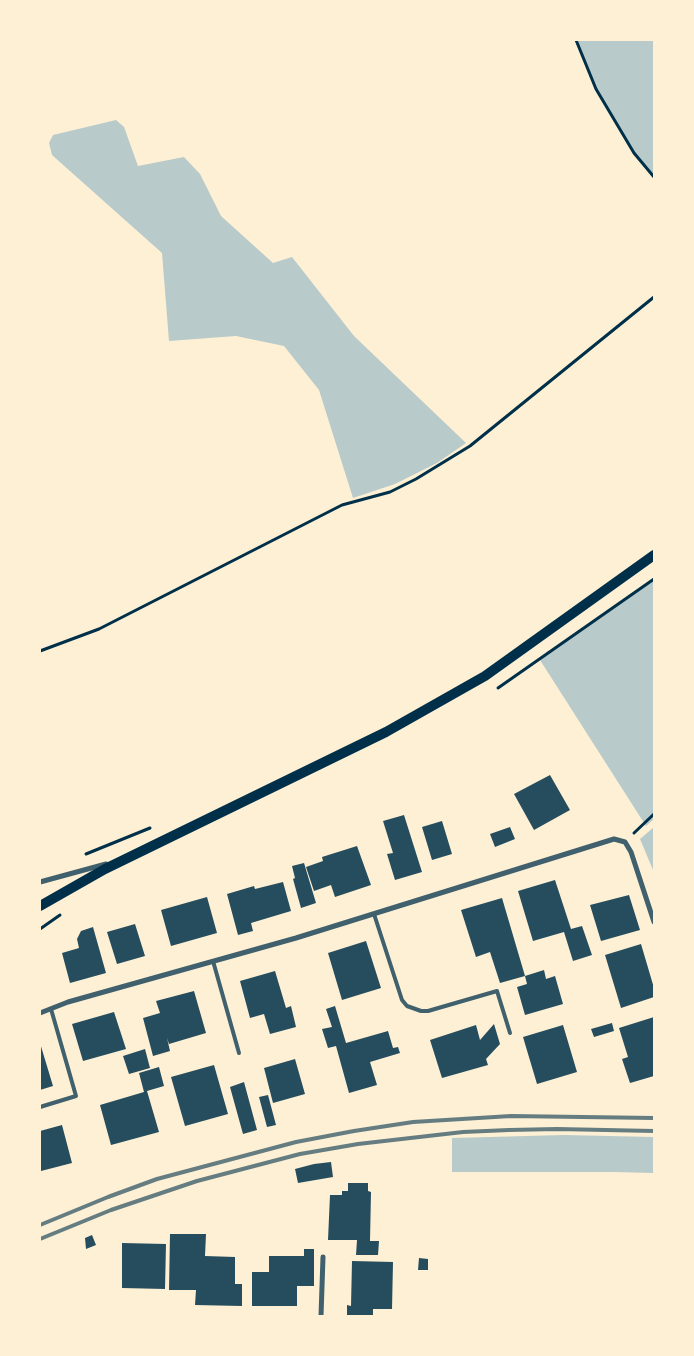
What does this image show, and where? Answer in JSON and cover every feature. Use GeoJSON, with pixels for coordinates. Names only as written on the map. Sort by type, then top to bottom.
{"type":"FeatureCollection","features":[{"type":"Feature","properties":{"kind":"main road"},"geometry":{"type":"LineString","coordinates":[[40,906],[57,895],[128,858],[386,732],[485,676],[654,555]]}},
{"type":"Feature","properties":{"kind":"street"},"geometry":{"type":"LineString","coordinates":[[40,1013],[68,1002],[296,938],[614,839],[625,842],[631,852],[654,922]]}},
{"type":"Feature","properties":{"kind":"street"},"geometry":{"type":"LineString","coordinates":[[40,882],[128,858]]}},
{"type":"Feature","properties":{"kind":"street"},"geometry":{"type":"LineString","coordinates":[[321,1316],[323,1257]]}},
{"type":"Feature","properties":{"kind":"lane"},"geometry":{"type":"LineString","coordinates":[[374,914],[402,1000],[407,1006],[421,1011],[428,1011],[497,991],[510,1033]]}},
{"type":"Feature","properties":{"kind":"lane"},"geometry":{"type":"LineString","coordinates":[[213,961],[239,1053]]}},
{"type":"Feature","properties":{"kind":"lane"},"geometry":{"type":"LineString","coordinates":[[40,1107],[76,1096],[51,1009]]}},
{"type":"Feature","properties":{"kind":"path"},"geometry":{"type":"LineString","coordinates":[[576,40],[596,89],[634,153],[654,177]]}},
{"type":"Feature","properties":{"kind":"path"},"geometry":{"type":"LineString","coordinates":[[40,652],[99,629],[342,505],[390,492],[416,479],[470,446],[654,297]]}},
{"type":"Feature","properties":{"kind":"path"},"geometry":{"type":"LineString","coordinates":[[540,660],[654,579]]}},
{"type":"Feature","properties":{"kind":"path"},"geometry":{"type":"LineString","coordinates":[[625,842],[654,814]]}},
{"type":"Feature","properties":{"kind":"path"},"geometry":{"type":"LineString","coordinates":[[81,856],[157,825]]}},
{"type":"Feature","properties":{"kind":"shaded area"},"geometry":{"type":"Polygon","coordinates":[[[576,40],[654,40],[654,177],[634,153],[596,89],[576,40]]]}},
{"type":"Feature","properties":{"kind":"shaded area"},"geometry":{"type":"Polygon","coordinates":[[[116,120],[124,127],[138,166],[184,157],[200,174],[221,216],[273,263],[292,257],[354,336],[466,443],[437,463],[395,484],[353,498],[319,390],[284,346],[236,336],[169,341],[162,253],[52,155],[49,143],[53,135],[116,120]]]}},
{"type":"Feature","properties":{"kind":"shaded area"},"geometry":{"type":"Polygon","coordinates":[[[654,579],[654,819],[646,826],[540,660],[654,579]]]}},
{"type":"Feature","properties":{"kind":"shaded area"},"geometry":{"type":"Polygon","coordinates":[[[654,827],[654,869],[653,870],[640,839],[654,827]]]}},
{"type":"Feature","properties":{"kind":"shaded area"},"geometry":{"type":"Polygon","coordinates":[[[564,1135],[654,1137],[654,1173],[452,1172],[452,1138],[564,1135]]]}},
{"type":"Feature","properties":{"kind":"building"},"geometry":{"type":"Polygon","coordinates":[[[550,775],[570,810],[534,830],[514,794],[550,775]]]}},
{"type":"Feature","properties":{"kind":"building"},"geometry":{"type":"Polygon","coordinates":[[[404,815],[422,872],[395,880],[387,854],[393,853],[383,821],[404,815]]]}},
{"type":"Feature","properties":{"kind":"building"},"geometry":{"type":"Polygon","coordinates":[[[442,821],[452,854],[432,860],[422,827],[442,821]]]}},
{"type":"Feature","properties":{"kind":"building"},"geometry":{"type":"Polygon","coordinates":[[[510,827],[515,839],[495,847],[490,834],[510,827]]]}},
{"type":"Feature","properties":{"kind":"building"},"geometry":{"type":"Polygon","coordinates":[[[357,846],[371,885],[335,897],[331,885],[314,891],[306,867],[323,861],[322,857],[357,846]]]}},
{"type":"Feature","properties":{"kind":"building"},"geometry":{"type":"Polygon","coordinates":[[[304,863],[316,903],[301,908],[293,879],[295,878],[292,866],[304,863]]]}},
{"type":"Feature","properties":{"kind":"building"},"geometry":{"type":"Polygon","coordinates":[[[555,880],[571,929],[582,926],[592,955],[573,961],[564,932],[533,941],[518,891],[555,880]]]}},
{"type":"Feature","properties":{"kind":"building"},"geometry":{"type":"Polygon","coordinates":[[[283,882],[291,911],[251,923],[253,931],[238,935],[227,894],[254,886],[255,889],[283,882]]]}},
{"type":"Feature","properties":{"kind":"building"},"geometry":{"type":"Polygon","coordinates":[[[629,895],[640,930],[601,941],[590,905],[629,895]]]}},
{"type":"Feature","properties":{"kind":"building"},"geometry":{"type":"Polygon","coordinates":[[[207,897],[217,933],[171,946],[161,910],[207,897]]]}},
{"type":"Feature","properties":{"kind":"building"},"geometry":{"type":"Polygon","coordinates":[[[502,898],[525,976],[500,983],[490,952],[476,957],[461,910],[502,898]]]}},
{"type":"Feature","properties":{"kind":"building"},"geometry":{"type":"Polygon","coordinates":[[[135,924],[145,956],[117,964],[107,932],[135,924]]]}},
{"type":"Feature","properties":{"kind":"building"},"geometry":{"type":"Polygon","coordinates":[[[93,927],[106,973],[70,983],[62,953],[79,948],[77,939],[81,931],[93,927]]]}},
{"type":"Feature","properties":{"kind":"building"},"geometry":{"type":"Polygon","coordinates":[[[366,941],[381,988],[342,1000],[328,953],[366,941]]]}},
{"type":"Feature","properties":{"kind":"building"},"geometry":{"type":"Polygon","coordinates":[[[641,944],[654,988],[654,997],[621,1008],[605,955],[641,944]]]}},
{"type":"Feature","properties":{"kind":"building"},"geometry":{"type":"Polygon","coordinates":[[[544,970],[546,979],[555,976],[563,1004],[525,1015],[517,987],[527,984],[525,976],[544,970]]]}},
{"type":"Feature","properties":{"kind":"building"},"geometry":{"type":"Polygon","coordinates":[[[275,971],[286,1008],[291,1006],[296,1027],[270,1034],[264,1014],[250,1018],[240,981],[275,971]]]}},
{"type":"Feature","properties":{"kind":"building"},"geometry":{"type":"Polygon","coordinates":[[[194,991],[206,1033],[169,1044],[167,1038],[170,1051],[153,1056],[143,1018],[160,1013],[156,1001],[194,991]]]}},
{"type":"Feature","properties":{"kind":"building"},"geometry":{"type":"Polygon","coordinates":[[[335,1006],[346,1043],[388,1031],[393,1048],[398,1047],[400,1053],[370,1062],[377,1085],[349,1093],[336,1046],[328,1048],[322,1029],[332,1027],[326,1009],[335,1006]]]}},
{"type":"Feature","properties":{"kind":"building"},"geometry":{"type":"Polygon","coordinates":[[[114,1012],[126,1049],[83,1061],[72,1024],[114,1012]]]}},
{"type":"Feature","properties":{"kind":"building"},"geometry":{"type":"Polygon","coordinates":[[[654,1017],[654,1076],[630,1083],[622,1059],[628,1057],[619,1028],[654,1017]]]}},
{"type":"Feature","properties":{"kind":"building"},"geometry":{"type":"Polygon","coordinates":[[[612,1023],[614,1031],[594,1037],[591,1029],[612,1023]]]}},
{"type":"Feature","properties":{"kind":"building"},"geometry":{"type":"Polygon","coordinates":[[[494,1024],[500,1044],[486,1059],[488,1065],[442,1078],[430,1040],[476,1025],[480,1040],[494,1024]]]}},
{"type":"Feature","properties":{"kind":"building"},"geometry":{"type":"Polygon","coordinates":[[[563,1025],[577,1072],[537,1084],[523,1037],[563,1025]]]}},
{"type":"Feature","properties":{"kind":"building"},"geometry":{"type":"Polygon","coordinates":[[[40,1043],[53,1086],[40,1090],[40,1043]]]}},
{"type":"Feature","properties":{"kind":"building"},"geometry":{"type":"Polygon","coordinates":[[[145,1049],[150,1068],[129,1074],[123,1056],[145,1049]]]}},
{"type":"Feature","properties":{"kind":"building"},"geometry":{"type":"Polygon","coordinates":[[[295,1059],[305,1094],[273,1103],[264,1068],[295,1059]]]}},
{"type":"Feature","properties":{"kind":"building"},"geometry":{"type":"Polygon","coordinates":[[[214,1065],[228,1114],[185,1126],[171,1077],[214,1065]]]}},
{"type":"Feature","properties":{"kind":"building"},"geometry":{"type":"Polygon","coordinates":[[[159,1067],[164,1086],[147,1091],[159,1132],[111,1145],[100,1105],[144,1092],[139,1073],[159,1067]]]}},
{"type":"Feature","properties":{"kind":"building"},"geometry":{"type":"Polygon","coordinates":[[[244,1082],[257,1130],[243,1134],[230,1087],[244,1082]]]}},
{"type":"Feature","properties":{"kind":"building"},"geometry":{"type":"Polygon","coordinates":[[[268,1095],[276,1125],[267,1127],[259,1097],[268,1095]]]}},
{"type":"Feature","properties":{"kind":"building"},"geometry":{"type":"Polygon","coordinates":[[[62,1125],[72,1163],[41,1171],[40,1131],[62,1125]]]}},
{"type":"Feature","properties":{"kind":"building"},"geometry":{"type":"Polygon","coordinates":[[[331,1162],[333,1177],[298,1183],[295,1169],[331,1162]]]}},
{"type":"Feature","properties":{"kind":"building"},"geometry":{"type":"Polygon","coordinates":[[[348,1183],[368,1183],[368,1191],[371,1192],[370,1241],[379,1241],[378,1255],[356,1255],[357,1240],[328,1240],[330,1195],[342,1195],[342,1191],[348,1191],[348,1183]]]}},
{"type":"Feature","properties":{"kind":"building"},"geometry":{"type":"Polygon","coordinates":[[[170,1234],[206,1234],[205,1256],[235,1257],[235,1284],[242,1284],[242,1306],[195,1305],[196,1290],[169,1290],[170,1234]]]}},
{"type":"Feature","properties":{"kind":"building"},"geometry":{"type":"Polygon","coordinates":[[[92,1235],[96,1245],[86,1249],[85,1238],[92,1235]]]}},
{"type":"Feature","properties":{"kind":"building"},"geometry":{"type":"Polygon","coordinates":[[[122,1243],[166,1244],[165,1289],[122,1288],[122,1243]]]}},
{"type":"Feature","properties":{"kind":"building"},"geometry":{"type":"Polygon","coordinates":[[[304,1249],[314,1249],[314,1286],[297,1286],[297,1306],[252,1306],[252,1272],[269,1272],[269,1256],[304,1256],[304,1249]]]}},
{"type":"Feature","properties":{"kind":"building"},"geometry":{"type":"Polygon","coordinates":[[[419,1258],[428,1259],[428,1270],[418,1270],[419,1258]]]}},
{"type":"Feature","properties":{"kind":"building"},"geometry":{"type":"Polygon","coordinates":[[[352,1261],[393,1262],[392,1309],[373,1309],[373,1316],[347,1316],[347,1305],[351,1306],[352,1261]]]}},
{"type":"Feature","properties":{"kind":"railway"},"geometry":{"type":"LineString","coordinates":[[40,1225],[157,1179],[296,1142],[354,1131],[413,1122],[511,1116],[654,1118]]}},
{"type":"Feature","properties":{"kind":"railway"},"geometry":{"type":"LineString","coordinates":[[40,1239],[111,1210],[197,1181],[300,1154],[358,1144],[463,1132],[557,1129],[654,1131]]}}]}
